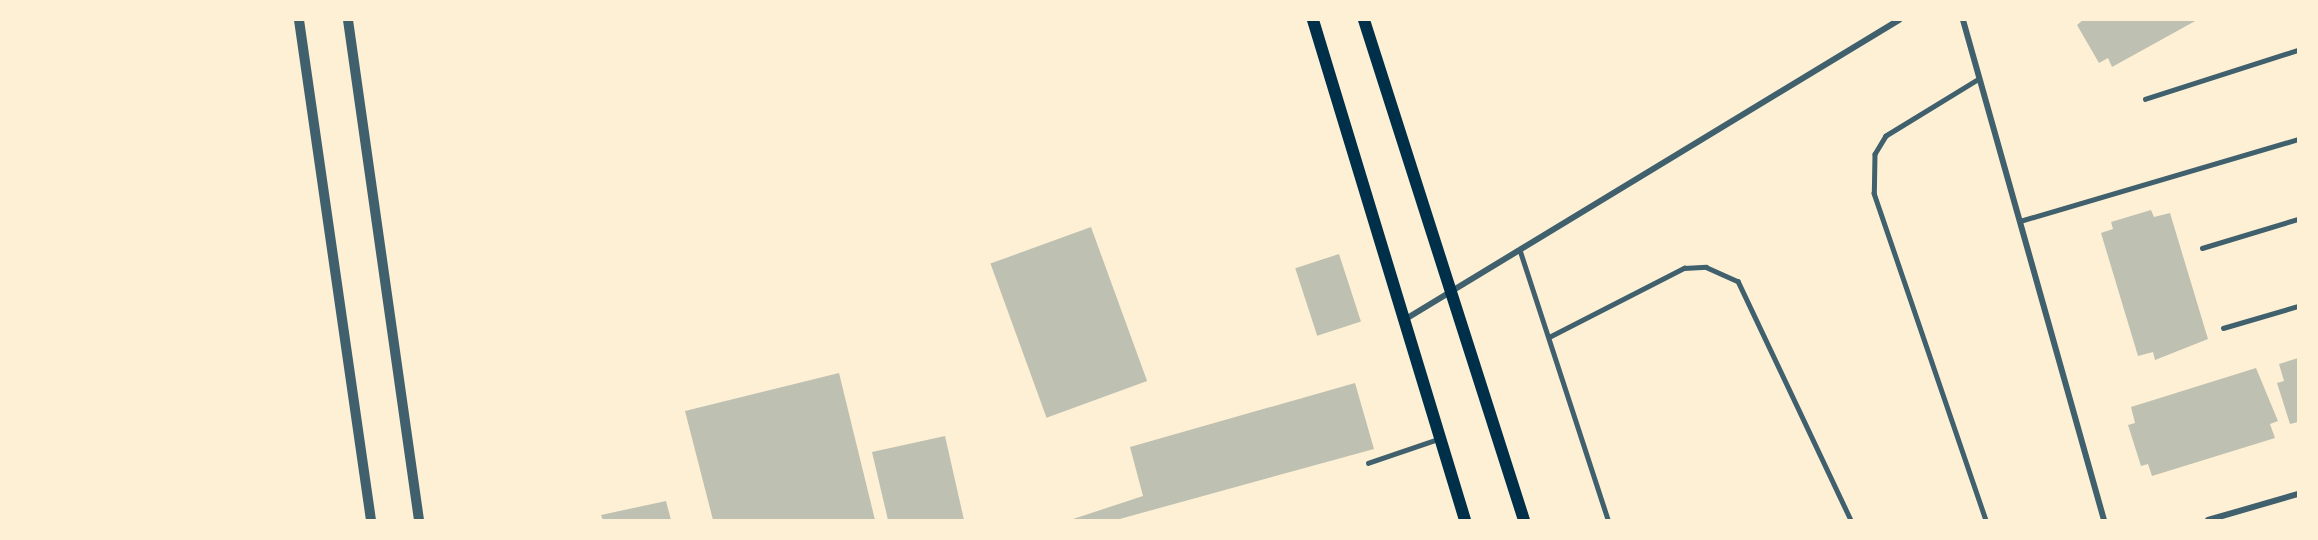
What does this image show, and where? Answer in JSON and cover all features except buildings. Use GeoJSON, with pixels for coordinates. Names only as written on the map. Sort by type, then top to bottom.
{"type":"FeatureCollection","features":[{"type":"Feature","properties":{"kind":"main road"},"geometry":{"type":"LineString","coordinates":[[1313,20],[1465,520]]}},
{"type":"Feature","properties":{"kind":"main road"},"geometry":{"type":"LineString","coordinates":[[1365,20],[1524,520]]}},
{"type":"Feature","properties":{"kind":"street"},"geometry":{"type":"LineString","coordinates":[[299,20],[371,520]]}},
{"type":"Feature","properties":{"kind":"street"},"geometry":{"type":"LineString","coordinates":[[348,20],[419,520]]}},
{"type":"Feature","properties":{"kind":"street"},"geometry":{"type":"LineString","coordinates":[[1404,320],[1899,20]]}},
{"type":"Feature","properties":{"kind":"street"},"geometry":{"type":"LineString","coordinates":[[1963,20],[2104,520]]}},
{"type":"Feature","properties":{"kind":"street"},"geometry":{"type":"LineString","coordinates":[[2208,520],[2298,494]]}},
{"type":"Feature","properties":{"kind":"lane"},"geometry":{"type":"LineString","coordinates":[[2145,99],[2298,50]]}},
{"type":"Feature","properties":{"kind":"lane"},"geometry":{"type":"LineString","coordinates":[[1979,78],[1886,136],[1875,154],[1874,194],[1986,520]]}},
{"type":"Feature","properties":{"kind":"lane"},"geometry":{"type":"LineString","coordinates":[[2020,221],[2298,139]]}},
{"type":"Feature","properties":{"kind":"lane"},"geometry":{"type":"LineString","coordinates":[[2202,248],[2298,219]]}},
{"type":"Feature","properties":{"kind":"lane"},"geometry":{"type":"LineString","coordinates":[[1520,250],[1608,520]]}},
{"type":"Feature","properties":{"kind":"lane"},"geometry":{"type":"LineString","coordinates":[[1549,338],[1684,268],[1706,267],[1738,281],[1851,520]]}},
{"type":"Feature","properties":{"kind":"lane"},"geometry":{"type":"LineString","coordinates":[[2223,328],[2298,306]]}},
{"type":"Feature","properties":{"kind":"lane"},"geometry":{"type":"LineString","coordinates":[[1368,463],[1441,438]]}}]}
